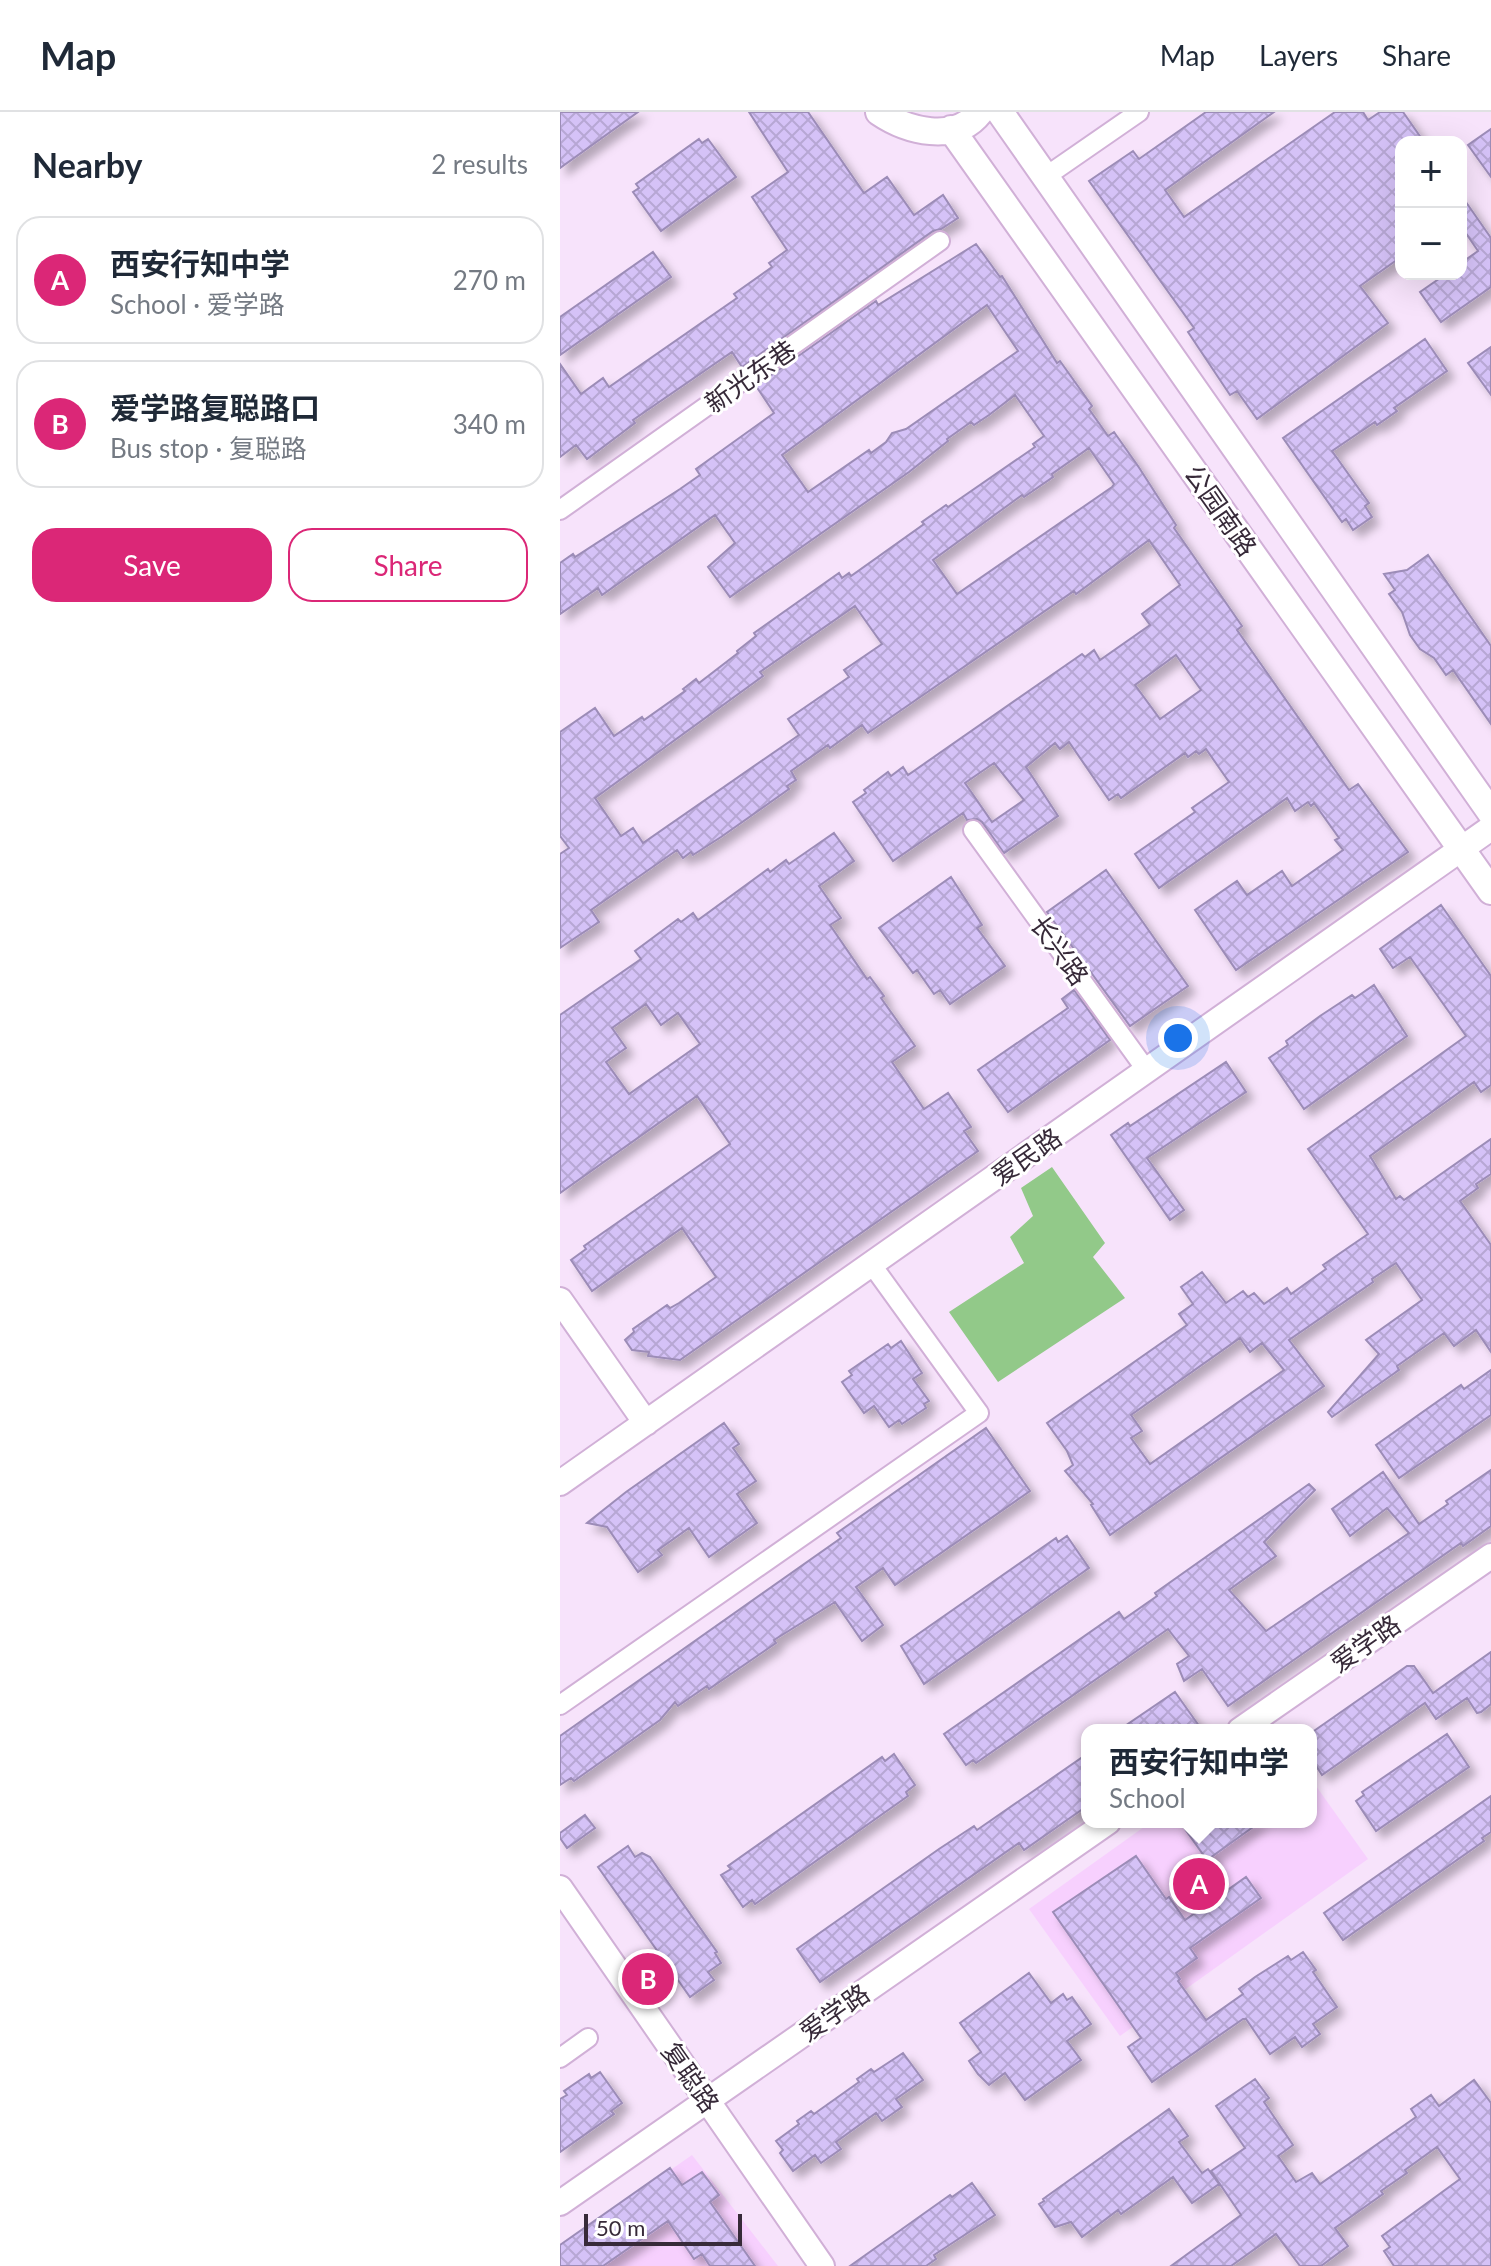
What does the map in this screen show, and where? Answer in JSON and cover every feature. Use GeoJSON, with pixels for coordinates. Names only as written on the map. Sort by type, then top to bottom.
{"type":"FeatureCollection","features":[{"type":"Feature","properties":{"kind":"main road"},"geometry":{"type":"LineString","coordinates":[[879,112],[896,124],[927,132],[951,129],[974,119],[980,112]]}},
{"type":"Feature","properties":{"kind":"main road","name":"公园南路"},"geometry":{"type":"LineString","coordinates":[[1000,112],[1491,813]]}},
{"type":"Feature","properties":{"kind":"main road","name":"公园南路"},"geometry":{"type":"LineString","coordinates":[[951,129],[1491,891]]}},
{"type":"Feature","properties":{"kind":"street"},"geometry":{"type":"LineString","coordinates":[[1045,177],[1139,112]]}},
{"type":"Feature","properties":{"kind":"street","name":"新光东巷"},"geometry":{"type":"LineString","coordinates":[[560,510],[940,241]]}},
{"type":"Feature","properties":{"kind":"street","name":"爱民路"},"geometry":{"type":"LineString","coordinates":[[560,1483],[1491,828]]}},
{"type":"Feature","properties":{"kind":"street","name":"长兴路"},"geometry":{"type":"LineString","coordinates":[[973,830],[1147,1071]]}},
{"type":"Feature","properties":{"kind":"street"},"geometry":{"type":"LineString","coordinates":[[560,1705],[979,1413],[872,1265]]}},
{"type":"Feature","properties":{"kind":"street"},"geometry":{"type":"LineString","coordinates":[[560,1300],[646,1423]]}},
{"type":"Feature","properties":{"kind":"street","name":"爱学路"},"geometry":{"type":"LineString","coordinates":[[1249,1724],[1491,1556]]}},
{"type":"Feature","properties":{"kind":"street","name":"爱学路"},"geometry":{"type":"LineString","coordinates":[[560,2203],[1099,1828]]}},
{"type":"Feature","properties":{"kind":"street","name":"复聪路"},"geometry":{"type":"LineString","coordinates":[[560,1888],[822,2266]]}},
{"type":"Feature","properties":{"kind":"street"},"geometry":{"type":"LineString","coordinates":[[560,2058],[588,2038]]}},
{"type":"Feature","properties":{"kind":"shaded area"},"geometry":{"type":"Polygon","coordinates":[[[1317,1787],[1368,1859],[1120,2036],[1029,1909],[1143,1828],[1317,1828],[1317,1787]]]}},
{"type":"Feature","properties":{"kind":"shaded area"},"geometry":{"type":"Polygon","coordinates":[[[692,2155],[778,2266],[560,2266],[560,2247],[692,2155]]]}},
{"type":"Feature","properties":{"kind":"green space"},"geometry":{"type":"Polygon","coordinates":[[[1052,1167],[1105,1243],[1093,1257],[1125,1298],[998,1382],[949,1312],[1024,1263],[1010,1237],[1033,1216],[1021,1188],[1052,1167]]]}},
{"type":"Feature","properties":{"kind":"building"},"geometry":{"type":"Polygon","coordinates":[[[560,112],[638,112],[560,168],[560,112]]]}},
{"type":"Feature","properties":{"kind":"building"},"geometry":{"type":"Polygon","coordinates":[[[749,112],[808,112],[864,193],[887,177],[914,215],[943,195],[958,218],[933,231],[742,367],[732,352],[633,420],[635,423],[587,459],[576,445],[560,457],[560,364],[581,394],[603,378],[609,387],[737,298],[734,294],[772,267],[769,263],[787,250],[752,197],[788,172],[749,112]]]}},
{"type":"Feature","properties":{"kind":"building"},"geometry":{"type":"Polygon","coordinates":[[[1206,112],[1274,112],[1165,190],[1184,217],[1335,112],[1363,112],[1368,120],[1380,112],[1403,112],[1420,136],[1395,136],[1395,261],[1360,286],[1388,323],[1257,419],[1237,391],[1230,395],[1188,332],[1194,328],[1089,181],[1133,151],[1139,159],[1206,112]]]}},
{"type":"Feature","properties":{"kind":"building"},"geometry":{"type":"Polygon","coordinates":[[[1491,129],[1491,177],[1468,145],[1491,129]]]}},
{"type":"Feature","properties":{"kind":"building"},"geometry":{"type":"Polygon","coordinates":[[[699,139],[702,143],[708,139],[736,177],[661,231],[633,192],[639,188],[636,184],[699,139]]]}},
{"type":"Feature","properties":{"kind":"building"},"geometry":{"type":"Polygon","coordinates":[[[1467,204],[1491,238],[1491,287],[1441,322],[1420,292],[1437,280],[1467,280],[1467,259],[1478,251],[1467,235],[1467,204]]]}},
{"type":"Feature","properties":{"kind":"building"},"geometry":{"type":"Polygon","coordinates":[[[976,244],[1002,276],[1057,363],[1060,361],[1092,406],[1089,409],[1108,436],[1114,432],[1138,466],[1176,525],[1174,528],[1242,626],[1237,630],[1349,790],[1358,784],[1408,852],[1236,970],[1195,910],[1237,881],[1247,895],[1282,871],[1292,886],[1343,850],[1335,840],[1339,838],[1314,803],[1311,806],[1308,802],[1295,811],[1287,798],[1159,888],[1135,854],[1195,812],[1192,808],[1229,782],[1206,749],[1188,757],[1185,753],[1121,798],[1118,794],[1109,800],[1069,742],[1060,749],[1055,743],[1026,767],[1058,816],[1004,853],[982,822],[967,820],[963,813],[893,861],[853,802],[888,772],[891,776],[903,767],[908,775],[1082,654],[1085,657],[1094,650],[1100,660],[1150,625],[1142,614],[1180,585],[1149,540],[1076,594],[1074,591],[868,733],[862,725],[830,748],[828,745],[791,771],[796,780],[787,786],[789,789],[721,837],[683,858],[677,850],[591,910],[599,922],[560,948],[560,854],[569,848],[560,836],[560,732],[595,708],[614,736],[642,717],[644,720],[685,691],[683,689],[696,679],[699,683],[738,653],[756,636],[754,633],[839,573],[842,578],[849,573],[851,576],[946,505],[948,507],[1035,447],[1033,444],[1044,436],[1015,395],[974,425],[971,422],[947,439],[909,472],[730,597],[708,567],[735,543],[715,515],[602,595],[598,588],[560,614],[560,563],[573,554],[575,557],[700,475],[696,469],[774,413],[756,386],[876,301],[878,305],[976,244]],[[987,305],[782,455],[808,492],[869,450],[871,453],[892,433],[906,429],[1018,351],[987,305]],[[1089,448],[1052,474],[1053,477],[1024,497],[1022,495],[933,560],[957,594],[1114,484],[1089,448]],[[855,606],[760,672],[763,676],[595,798],[621,836],[633,828],[643,843],[799,735],[788,719],[849,677],[844,670],[882,644],[855,606]],[[1176,655],[1135,685],[1160,719],[1201,690],[1176,655]],[[994,763],[965,783],[992,822],[1024,800],[994,763]]]}},
{"type":"Feature","properties":{"kind":"building"},"geometry":{"type":"Polygon","coordinates":[[[653,252],[671,277],[560,355],[560,317],[653,252]]]}},
{"type":"Feature","properties":{"kind":"building"},"geometry":{"type":"Polygon","coordinates":[[[1425,339],[1447,371],[1394,408],[1397,411],[1377,425],[1375,422],[1332,451],[1369,503],[1365,506],[1372,517],[1353,530],[1346,519],[1342,522],[1283,438],[1425,339]]]}},
{"type":"Feature","properties":{"kind":"building"},"geometry":{"type":"Polygon","coordinates":[[[1491,347],[1491,395],[1468,363],[1491,347]]]}},
{"type":"Feature","properties":{"kind":"building"},"geometry":{"type":"Polygon","coordinates":[[[1428,555],[1491,646],[1491,724],[1453,670],[1446,675],[1434,658],[1420,649],[1410,635],[1402,612],[1389,594],[1395,590],[1384,574],[1407,570],[1428,555]]]}},
{"type":"Feature","properties":{"kind":"building"},"geometry":{"type":"Polygon","coordinates":[[[834,833],[854,861],[819,886],[841,918],[830,925],[867,979],[870,977],[884,996],[881,998],[915,1046],[892,1062],[924,1109],[948,1093],[971,1127],[964,1131],[978,1151],[680,1360],[648,1356],[649,1352],[632,1350],[625,1340],[634,1332],[633,1329],[716,1277],[682,1228],[592,1291],[571,1260],[586,1249],[584,1246],[730,1144],[697,1096],[560,1193],[560,1015],[641,959],[635,951],[678,919],[681,922],[693,913],[698,920],[768,869],[770,872],[786,860],[789,864],[834,833]],[[646,1004],[612,1028],[626,1048],[606,1062],[629,1094],[700,1044],[678,1013],[661,1025],[646,1004]]]}},
{"type":"Feature","properties":{"kind":"building"},"geometry":{"type":"Polygon","coordinates":[[[1106,870],[1188,986],[1130,1026],[1047,912],[1106,870]]]}},
{"type":"Feature","properties":{"kind":"building"},"geometry":{"type":"Polygon","coordinates":[[[951,877],[982,925],[977,928],[1005,966],[950,1004],[940,990],[934,994],[917,970],[913,973],[879,928],[951,877]]]}},
{"type":"Feature","properties":{"kind":"building"},"geometry":{"type":"Polygon","coordinates":[[[1441,905],[1491,976],[1491,1085],[1481,1092],[1474,1082],[1370,1156],[1396,1199],[1400,1196],[1404,1200],[1491,1139],[1491,1174],[1460,1201],[1491,1245],[1491,1352],[1476,1330],[1454,1346],[1444,1333],[1397,1366],[1399,1370],[1332,1417],[1328,1412],[1379,1354],[1366,1340],[1422,1300],[1396,1263],[1289,1340],[1324,1386],[1110,1535],[1093,1504],[1065,1471],[1073,1465],[1047,1423],[1187,1325],[1179,1314],[1193,1304],[1181,1287],[1202,1272],[1226,1303],[1243,1291],[1248,1297],[1254,1293],[1264,1304],[1287,1288],[1291,1294],[1326,1269],[1323,1265],[1368,1234],[1308,1149],[1466,1036],[1410,957],[1393,968],[1380,949],[1441,905]],[[1240,1338],[1131,1415],[1142,1431],[1131,1438],[1150,1464],[1284,1370],[1262,1343],[1250,1352],[1240,1338]]]}},
{"type":"Feature","properties":{"kind":"building"},"geometry":{"type":"Polygon","coordinates":[[[1374,985],[1407,1036],[1304,1109],[1269,1058],[1320,1016],[1374,985]]]}},
{"type":"Feature","properties":{"kind":"building"},"geometry":{"type":"Polygon","coordinates":[[[1074,990],[1110,1040],[1008,1112],[978,1070],[1068,1008],[1062,999],[1074,990]]]}},
{"type":"Feature","properties":{"kind":"building"},"geometry":{"type":"Polygon","coordinates":[[[1226,1062],[1246,1092],[1147,1158],[1184,1210],[1170,1220],[1111,1135],[1128,1123],[1130,1126],[1226,1062]]]}},
{"type":"Feature","properties":{"kind":"building"},"geometry":{"type":"Polygon","coordinates":[[[901,1341],[922,1373],[913,1379],[929,1401],[924,1404],[926,1408],[902,1424],[899,1420],[889,1427],[874,1406],[864,1413],[842,1382],[852,1375],[849,1371],[888,1344],[891,1348],[901,1341]]]}},
{"type":"Feature","properties":{"kind":"building"},"geometry":{"type":"Polygon","coordinates":[[[1491,1370],[1491,1415],[1399,1478],[1376,1445],[1461,1385],[1464,1389],[1491,1370]]]}},
{"type":"Feature","properties":{"kind":"building"},"geometry":{"type":"Polygon","coordinates":[[[724,1423],[739,1444],[733,1448],[756,1481],[737,1494],[757,1523],[709,1557],[689,1528],[658,1550],[662,1555],[638,1572],[607,1527],[587,1523],[724,1423]]]}},
{"type":"Feature","properties":{"kind":"building"},"geometry":{"type":"Polygon","coordinates":[[[986,1428],[1030,1491],[895,1585],[883,1568],[856,1587],[883,1625],[862,1641],[835,1602],[774,1640],[776,1643],[709,1689],[707,1686],[678,1706],[675,1702],[660,1720],[574,1781],[571,1778],[560,1785],[560,1736],[841,1538],[837,1533],[986,1428]]]}},
{"type":"Feature","properties":{"kind":"building"},"geometry":{"type":"Polygon","coordinates":[[[1491,1470],[1491,1526],[1463,1546],[1461,1543],[1228,1706],[1202,1669],[1184,1681],[1177,1664],[1189,1656],[1168,1629],[976,1763],[973,1760],[966,1765],[944,1734],[1119,1612],[1124,1619],[1157,1596],[1155,1593],[1309,1484],[1315,1490],[1264,1542],[1276,1556],[1229,1590],[1266,1631],[1409,1533],[1387,1508],[1350,1536],[1332,1509],[1383,1472],[1419,1524],[1491,1470]]]}},
{"type":"Feature","properties":{"kind":"building"},"geometry":{"type":"Polygon","coordinates":[[[1067,1536],[1089,1568],[924,1684],[901,1646],[1056,1538],[1058,1542],[1067,1536]]]}},
{"type":"Feature","properties":{"kind":"building"},"geometry":{"type":"Polygon","coordinates":[[[1491,1652],[1491,1704],[1481,1712],[1477,1713],[1467,1698],[1436,1719],[1425,1703],[1322,1775],[1317,1767],[1317,1729],[1407,1666],[1414,1666],[1433,1693],[1491,1652]]]}},
{"type":"Feature","properties":{"kind":"building"},"geometry":{"type":"Polygon","coordinates":[[[1175,1692],[1198,1724],[1128,1724],[1175,1692]]]}},
{"type":"Feature","properties":{"kind":"building"},"geometry":{"type":"Polygon","coordinates":[[[1447,1734],[1469,1767],[1376,1831],[1356,1801],[1364,1795],[1362,1792],[1447,1734]]]}},
{"type":"Feature","properties":{"kind":"building"},"geometry":{"type":"Polygon","coordinates":[[[894,1754],[915,1785],[906,1792],[908,1796],[755,1904],[752,1900],[743,1907],[721,1875],[731,1869],[728,1866],[882,1757],[885,1761],[894,1754]]]}},
{"type":"Feature","properties":{"kind":"building"},"geometry":{"type":"Polygon","coordinates":[[[1081,1758],[1081,1810],[1024,1850],[1019,1843],[820,1982],[797,1949],[939,1849],[974,1826],[977,1830],[1081,1758]]]}},
{"type":"Feature","properties":{"kind":"building"},"geometry":{"type":"Polygon","coordinates":[[[1491,1796],[1491,1832],[1482,1838],[1484,1841],[1343,1940],[1324,1913],[1491,1796]]]}},
{"type":"Feature","properties":{"kind":"building"},"geometry":{"type":"Polygon","coordinates":[[[585,1815],[595,1828],[567,1848],[560,1833],[585,1815]]]}},
{"type":"Feature","properties":{"kind":"building"},"geometry":{"type":"Polygon","coordinates":[[[1184,1828],[1252,1828],[1207,1860],[1184,1828]]]}},
{"type":"Feature","properties":{"kind":"building"},"geometry":{"type":"Polygon","coordinates":[[[628,1846],[635,1857],[642,1853],[650,1857],[717,1952],[721,1963],[708,1972],[714,1980],[690,1997],[598,1867],[628,1846]]]}},
{"type":"Feature","properties":{"kind":"building"},"geometry":{"type":"Polygon","coordinates":[[[1136,1856],[1185,1920],[1246,1877],[1261,1898],[1190,1948],[1197,1958],[1176,1973],[1180,1979],[1178,1981],[1206,2020],[1243,1994],[1239,1989],[1255,1977],[1288,1956],[1291,1960],[1303,1952],[1337,2007],[1313,2024],[1320,2034],[1302,2047],[1295,2037],[1270,2054],[1243,2019],[1152,2082],[1128,2047],[1141,2038],[1053,1912],[1136,1856]]]}},
{"type":"Feature","properties":{"kind":"building"},"geometry":{"type":"Polygon","coordinates":[[[1029,1973],[1051,2003],[1063,1994],[1067,2000],[1072,1997],[1091,2024],[1067,2041],[1081,2060],[1025,2100],[1005,2073],[989,2085],[978,2074],[969,2061],[981,2052],[960,2023],[1029,1973]]]}},
{"type":"Feature","properties":{"kind":"building"},"geometry":{"type":"Polygon","coordinates":[[[903,2053],[923,2080],[896,2099],[902,2107],[882,2121],[876,2113],[836,2142],[841,2149],[821,2163],[815,2155],[793,2171],[780,2153],[783,2150],[776,2141],[799,2124],[797,2121],[811,2111],[814,2114],[859,2082],[857,2079],[871,2069],[874,2072],[903,2053]]]}},
{"type":"Feature","properties":{"kind":"building"},"geometry":{"type":"Polygon","coordinates":[[[600,2072],[622,2103],[611,2111],[614,2114],[560,2152],[560,2099],[567,2095],[564,2091],[589,2074],[591,2078],[600,2072]]]}},
{"type":"Feature","properties":{"kind":"building"},"geometry":{"type":"Polygon","coordinates":[[[1255,2079],[1269,2098],[1264,2102],[1293,2145],[1278,2156],[1296,2182],[1312,2173],[1320,2184],[1416,2117],[1411,2109],[1431,2095],[1439,2106],[1474,2080],[1491,2103],[1491,2266],[1394,2266],[1384,2251],[1390,2247],[1382,2236],[1460,2179],[1437,2147],[1405,2170],[1407,2173],[1381,2191],[1383,2194],[1335,2228],[1348,2246],[1321,2266],[1300,2266],[1276,2234],[1231,2266],[1171,2266],[1241,2215],[1211,2171],[1245,2148],[1216,2106],[1255,2079]]]}},
{"type":"Feature","properties":{"kind":"building"},"geometry":{"type":"Polygon","coordinates":[[[1169,2109],[1188,2136],[1179,2142],[1202,2173],[1208,2169],[1219,2184],[1192,2203],[1173,2177],[1121,2214],[1118,2210],[1082,2237],[1071,2222],[1055,2227],[1039,2204],[1043,2199],[1169,2109]]]}},
{"type":"Feature","properties":{"kind":"building"},"geometry":{"type":"Polygon","coordinates":[[[670,2168],[682,2185],[702,2172],[719,2195],[710,2202],[755,2266],[710,2266],[702,2254],[694,2259],[668,2221],[603,2266],[560,2266],[560,2245],[670,2168]]]}},
{"type":"Feature","properties":{"kind":"building"},"geometry":{"type":"Polygon","coordinates":[[[972,2183],[995,2215],[934,2255],[936,2259],[926,2266],[850,2266],[950,2195],[952,2197],[972,2183]]]}},
{"type":"Feature","properties":{"kind":"place","name":"西安行知中学"},"geometry":{"type":"Point","coordinates":[1199,1884]}},
{"type":"Feature","properties":{"kind":"place","name":"爱学路复聪路口"},"geometry":{"type":"Point","coordinates":[648,1979]}}]}
